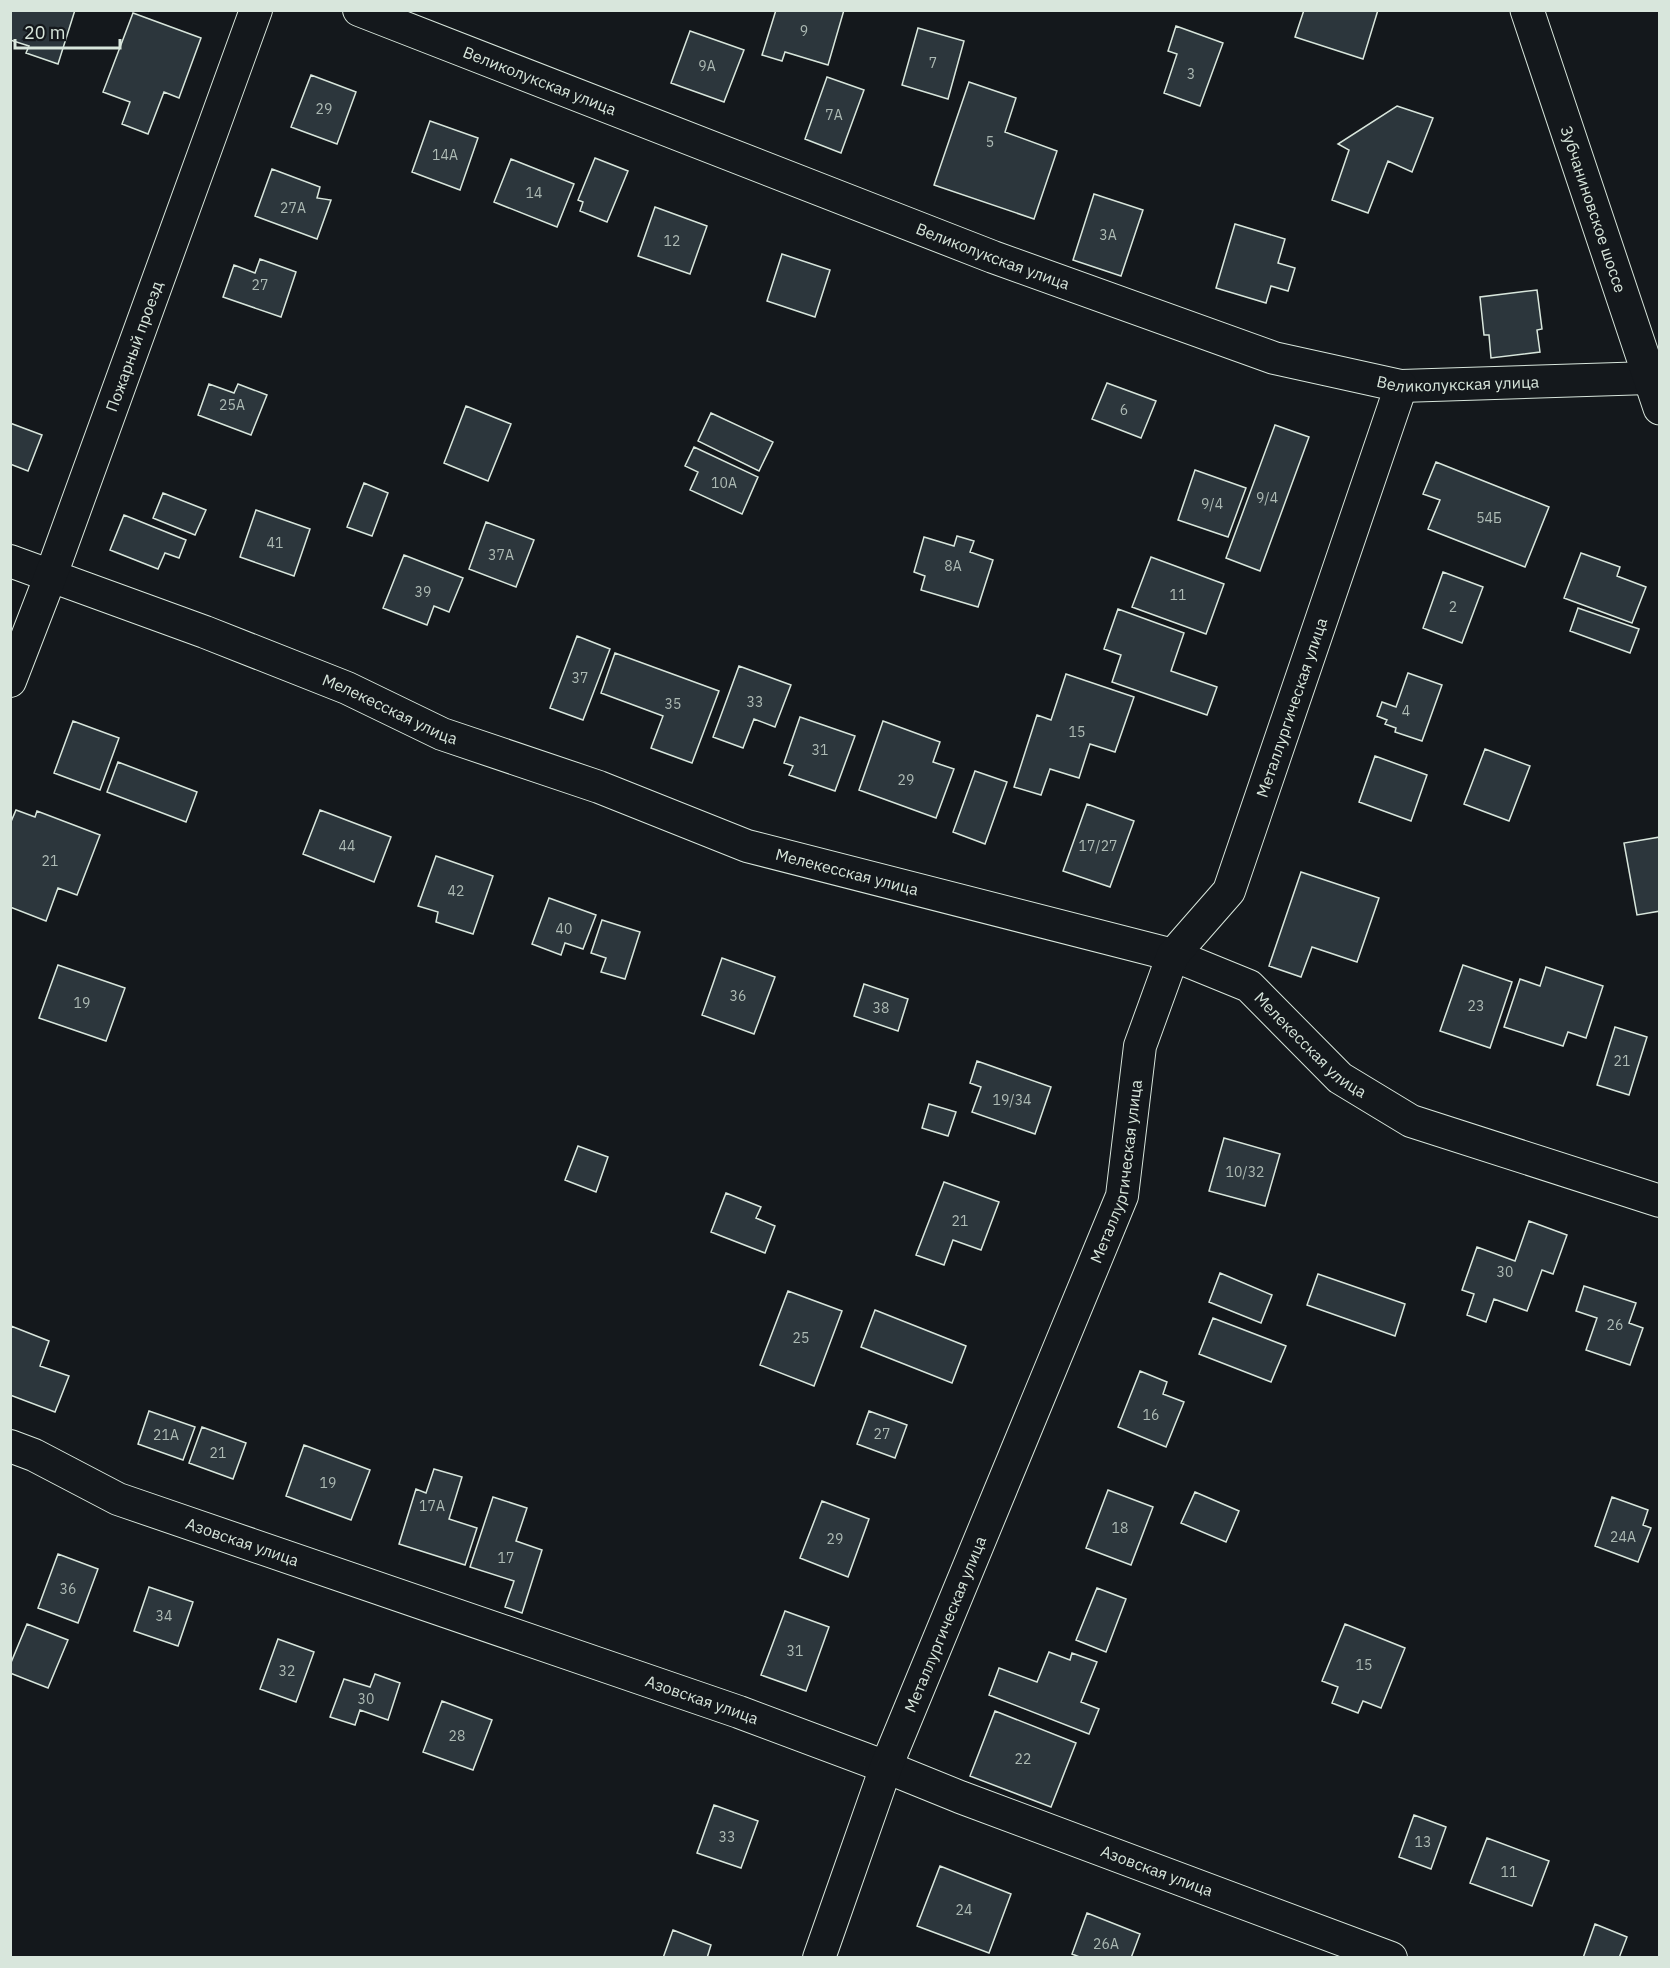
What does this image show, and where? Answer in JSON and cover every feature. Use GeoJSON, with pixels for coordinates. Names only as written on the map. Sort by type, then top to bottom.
{"type":"FeatureCollection","features":[{"type":"Feature","properties":{"kind":"main road","name":"Зубчаниновское шоссе"},"geometry":{"type":"LineString","coordinates":[[1529,12],[1659,408]]}},
{"type":"Feature","properties":{"kind":"street","name":"Пожарный проезд"},"geometry":{"type":"LineString","coordinates":[[10,681],[51,575],[256,10]]}},
{"type":"Feature","properties":{"kind":"street","name":"Великолукская улица"},"geometry":{"type":"LineString","coordinates":[[359,10],[993,257],[1274,358],[1401,386],[1649,378]]}},
{"type":"Feature","properties":{"kind":"street","name":"Металлургическая улица"},"geometry":{"type":"LineString","coordinates":[[819,1958],[886,1767],[1122,1196],[1140,1046],[1173,955],[1229,891],[1401,386]]}},
{"type":"Feature","properties":{"kind":"street","name":"Мелекесская улица"},"geometry":{"type":"LineString","coordinates":[[10,561],[205,632],[347,688],[442,734],[599,787],[747,846],[1173,955],[1249,986],[1340,1078],[1411,1121],[1659,1201]]}},
{"type":"Feature","properties":{"kind":"street","name":"Азовская улица"},"geometry":{"type":"LineString","coordinates":[[10,1446],[34,1455],[118,1499],[739,1712],[1392,1958]]}},
{"type":"Feature","properties":{"kind":"building"},"geometry":{"type":"Polygon","coordinates":[[[10,10],[75,10],[58,64],[26,53],[29,46],[10,40],[10,10]]]}},
{"type":"Feature","properties":{"kind":"building"},"geometry":{"type":"Polygon","coordinates":[[[776,10],[844,10],[828,65],[785,52],[782,61],[762,55],[776,10]]]}},
{"type":"Feature","properties":{"kind":"building"},"geometry":{"type":"Polygon","coordinates":[[[1304,10],[1378,10],[1363,59],[1295,37],[1304,10]]]}},
{"type":"Feature","properties":{"kind":"building"},"geometry":{"type":"Polygon","coordinates":[[[133,13],[201,38],[179,98],[164,92],[148,134],[122,124],[130,102],[103,92],[133,13]]]}},
{"type":"Feature","properties":{"kind":"building"},"geometry":{"type":"Polygon","coordinates":[[[1176,26],[1223,43],[1200,106],[1164,93],[1177,54],[1168,51],[1176,26]]]}},
{"type":"Feature","properties":{"kind":"building"},"geometry":{"type":"Polygon","coordinates":[[[918,28],[964,41],[948,99],[902,85],[918,28]]]}},
{"type":"Feature","properties":{"kind":"building"},"geometry":{"type":"Polygon","coordinates":[[[690,31],[744,50],[724,102],[671,83],[690,31]]]}},
{"type":"Feature","properties":{"kind":"building"},"geometry":{"type":"Polygon","coordinates":[[[311,75],[356,92],[337,144],[291,127],[311,75]]]}},
{"type":"Feature","properties":{"kind":"building"},"geometry":{"type":"Polygon","coordinates":[[[827,77],[864,90],[841,153],[805,139],[827,77]]]}},
{"type":"Feature","properties":{"kind":"building"},"geometry":{"type":"Polygon","coordinates":[[[969,82],[1016,98],[1005,132],[1057,151],[1034,219],[934,185],[969,82]]]}},
{"type":"Feature","properties":{"kind":"building"},"geometry":{"type":"Polygon","coordinates":[[[1397,106],[1433,118],[1412,172],[1388,161],[1368,213],[1332,200],[1349,150],[1338,144],[1397,106]]]}},
{"type":"Feature","properties":{"kind":"building"},"geometry":{"type":"Polygon","coordinates":[[[430,121],[478,138],[460,190],[412,172],[430,121]]]}},
{"type":"Feature","properties":{"kind":"building"},"geometry":{"type":"Polygon","coordinates":[[[595,158],[628,171],[607,222],[580,211],[583,202],[578,200],[595,158]]]}},
{"type":"Feature","properties":{"kind":"building"},"geometry":{"type":"Polygon","coordinates":[[[511,159],[574,184],[557,227],[494,202],[511,159]]]}},
{"type":"Feature","properties":{"kind":"building"},"geometry":{"type":"Polygon","coordinates":[[[272,169],[320,187],[317,198],[331,200],[317,239],[255,216],[272,169]]]}},
{"type":"Feature","properties":{"kind":"building"},"geometry":{"type":"Polygon","coordinates":[[[1094,194],[1143,210],[1121,276],[1073,260],[1094,194]]]}},
{"type":"Feature","properties":{"kind":"building"},"geometry":{"type":"Polygon","coordinates":[[[655,207],[707,226],[690,274],[638,256],[655,207]]]}},
{"type":"Feature","properties":{"kind":"building"},"geometry":{"type":"Polygon","coordinates":[[[1235,224],[1285,239],[1278,263],[1295,268],[1288,291],[1271,286],[1266,303],[1216,288],[1235,224]]]}},
{"type":"Feature","properties":{"kind":"building"},"geometry":{"type":"Polygon","coordinates":[[[782,254],[830,270],[815,317],[767,301],[782,254]]]}},
{"type":"Feature","properties":{"kind":"building"},"geometry":{"type":"Polygon","coordinates":[[[260,259],[296,272],[281,317],[223,297],[234,265],[255,273],[260,259]]]}},
{"type":"Feature","properties":{"kind":"building"},"geometry":{"type":"Polygon","coordinates":[[[1537,290],[1542,329],[1537,330],[1540,352],[1491,358],[1489,335],[1484,335],[1480,297],[1537,290]]]}},
{"type":"Feature","properties":{"kind":"building"},"geometry":{"type":"Polygon","coordinates":[[[1107,383],[1156,401],[1141,438],[1092,419],[1107,383]]]}},
{"type":"Feature","properties":{"kind":"building"},"geometry":{"type":"Polygon","coordinates":[[[209,384],[234,393],[238,384],[267,395],[251,435],[198,415],[209,384]]]}},
{"type":"Feature","properties":{"kind":"building"},"geometry":{"type":"Polygon","coordinates":[[[466,406],[511,424],[488,481],[444,463],[466,406]]]}},
{"type":"Feature","properties":{"kind":"building"},"geometry":{"type":"Polygon","coordinates":[[[711,413],[773,442],[759,471],[698,441],[711,413]]]}},
{"type":"Feature","properties":{"kind":"building"},"geometry":{"type":"Polygon","coordinates":[[[10,423],[42,435],[28,471],[10,464],[10,423]]]}},
{"type":"Feature","properties":{"kind":"building"},"geometry":{"type":"Polygon","coordinates":[[[1275,425],[1309,437],[1260,571],[1226,558],[1275,425]]]}},
{"type":"Feature","properties":{"kind":"building"},"geometry":{"type":"Polygon","coordinates":[[[694,447],[758,477],[742,514],[690,490],[698,472],[685,466],[694,447]]]}},
{"type":"Feature","properties":{"kind":"building"},"geometry":{"type":"Polygon","coordinates":[[[1436,462],[1549,507],[1525,567],[1428,529],[1440,500],[1423,494],[1436,462]]]}},
{"type":"Feature","properties":{"kind":"building"},"geometry":{"type":"Polygon","coordinates":[[[1195,470],[1246,488],[1228,537],[1178,520],[1195,470]]]}},
{"type":"Feature","properties":{"kind":"building"},"geometry":{"type":"Polygon","coordinates":[[[364,483],[388,493],[372,536],[347,527],[364,483]]]}},
{"type":"Feature","properties":{"kind":"building"},"geometry":{"type":"Polygon","coordinates":[[[163,493],[206,510],[195,535],[153,518],[163,493]]]}},
{"type":"Feature","properties":{"kind":"building"},"geometry":{"type":"Polygon","coordinates":[[[256,510],[310,529],[294,576],[240,557],[256,510]]]}},
{"type":"Feature","properties":{"kind":"building"},"geometry":{"type":"Polygon","coordinates":[[[124,515],[186,540],[179,558],[165,553],[158,569],[110,550],[124,515]]]}},
{"type":"Feature","properties":{"kind":"building"},"geometry":{"type":"Polygon","coordinates":[[[486,522],[534,540],[516,587],[469,569],[486,522]]]}},
{"type":"Feature","properties":{"kind":"building"},"geometry":{"type":"Polygon","coordinates":[[[957,536],[974,541],[970,552],[993,560],[978,607],[921,590],[925,576],[914,572],[924,537],[954,546],[957,536]]]}},
{"type":"Feature","properties":{"kind":"building"},"geometry":{"type":"Polygon","coordinates":[[[1581,553],[1620,567],[1617,576],[1646,587],[1632,623],[1564,598],[1581,553]]]}},
{"type":"Feature","properties":{"kind":"building"},"geometry":{"type":"Polygon","coordinates":[[[404,555],[463,578],[449,612],[434,606],[427,625],[383,608],[404,555]]]}},
{"type":"Feature","properties":{"kind":"building"},"geometry":{"type":"Polygon","coordinates":[[[1151,557],[1224,584],[1206,634],[1132,607],[1151,557]]]}},
{"type":"Feature","properties":{"kind":"building"},"geometry":{"type":"Polygon","coordinates":[[[1443,572],[1483,587],[1462,643],[1423,628],[1443,572]]]}},
{"type":"Feature","properties":{"kind":"building"},"geometry":{"type":"Polygon","coordinates":[[[1578,608],[1639,629],[1630,653],[1570,631],[1578,608]]]}},
{"type":"Feature","properties":{"kind":"building"},"geometry":{"type":"Polygon","coordinates":[[[1118,609],[1184,633],[1171,671],[1217,687],[1207,715],[1112,682],[1121,655],[1104,649],[1118,609]]]}},
{"type":"Feature","properties":{"kind":"building"},"geometry":{"type":"Polygon","coordinates":[[[577,636],[610,649],[583,720],[550,708],[577,636]]]}},
{"type":"Feature","properties":{"kind":"building"},"geometry":{"type":"Polygon","coordinates":[[[615,653],[719,691],[692,763],[651,748],[663,716],[601,693],[615,653]]]}},
{"type":"Feature","properties":{"kind":"building"},"geometry":{"type":"Polygon","coordinates":[[[739,666],[791,685],[775,727],[754,719],[743,748],[713,737],[739,666]]]}},
{"type":"Feature","properties":{"kind":"building"},"geometry":{"type":"Polygon","coordinates":[[[1408,673],[1442,685],[1422,741],[1395,732],[1396,728],[1385,724],[1387,720],[1377,716],[1382,702],[1396,707],[1408,673]]]}},
{"type":"Feature","properties":{"kind":"building"},"geometry":{"type":"Polygon","coordinates":[[[1066,674],[1134,697],[1115,752],[1090,744],[1079,778],[1050,769],[1041,795],[1014,787],[1037,715],[1051,720],[1066,674]]]}},
{"type":"Feature","properties":{"kind":"building"},"geometry":{"type":"Polygon","coordinates":[[[800,717],[855,736],[835,791],[789,775],[793,766],[784,763],[800,717]]]}},
{"type":"Feature","properties":{"kind":"building"},"geometry":{"type":"Polygon","coordinates":[[[73,721],[119,738],[100,790],[54,773],[73,721]]]}},
{"type":"Feature","properties":{"kind":"building"},"geometry":{"type":"Polygon","coordinates":[[[883,721],[940,742],[933,762],[954,769],[936,818],[859,790],[883,721]]]}},
{"type":"Feature","properties":{"kind":"building"},"geometry":{"type":"Polygon","coordinates":[[[1485,749],[1530,766],[1509,821],[1464,804],[1485,749]]]}},
{"type":"Feature","properties":{"kind":"building"},"geometry":{"type":"Polygon","coordinates":[[[1375,756],[1427,775],[1411,821],[1359,802],[1375,756]]]}},
{"type":"Feature","properties":{"kind":"building"},"geometry":{"type":"Polygon","coordinates":[[[118,762],[197,792],[186,822],[107,792],[118,762]]]}},
{"type":"Feature","properties":{"kind":"building"},"geometry":{"type":"Polygon","coordinates":[[[975,771],[1007,782],[985,844],[953,832],[975,771]]]}},
{"type":"Feature","properties":{"kind":"building"},"geometry":{"type":"Polygon","coordinates":[[[1087,804],[1134,821],[1110,887],[1063,871],[1087,804]]]}},
{"type":"Feature","properties":{"kind":"building"},"geometry":{"type":"Polygon","coordinates":[[[16,810],[35,817],[37,811],[100,835],[77,895],[58,888],[46,921],[10,907],[10,824],[16,810]]]}},
{"type":"Feature","properties":{"kind":"building"},"geometry":{"type":"Polygon","coordinates":[[[320,810],[391,837],[374,882],[303,854],[320,810]]]}},
{"type":"Feature","properties":{"kind":"building"},"geometry":{"type":"Polygon","coordinates":[[[1660,837],[1660,911],[1637,915],[1624,843],[1660,837]]]}},
{"type":"Feature","properties":{"kind":"building"},"geometry":{"type":"Polygon","coordinates":[[[436,856],[493,876],[473,934],[436,922],[438,912],[418,906],[436,856]]]}},
{"type":"Feature","properties":{"kind":"building"},"geometry":{"type":"Polygon","coordinates":[[[1301,872],[1379,898],[1357,962],[1312,947],[1301,977],[1269,966],[1301,872]]]}},
{"type":"Feature","properties":{"kind":"building"},"geometry":{"type":"Polygon","coordinates":[[[549,898],[596,915],[583,949],[565,943],[561,955],[532,944],[549,898]]]}},
{"type":"Feature","properties":{"kind":"building"},"geometry":{"type":"Polygon","coordinates":[[[602,920],[640,932],[625,979],[601,972],[606,958],[591,953],[602,920]]]}},
{"type":"Feature","properties":{"kind":"building"},"geometry":{"type":"Polygon","coordinates":[[[722,958],[775,977],[754,1034],[702,1015],[722,958]]]}},
{"type":"Feature","properties":{"kind":"building"},"geometry":{"type":"Polygon","coordinates":[[[58,965],[125,988],[106,1041],[39,1018],[58,965]]]}},
{"type":"Feature","properties":{"kind":"building"},"geometry":{"type":"Polygon","coordinates":[[[1463,965],[1512,982],[1490,1048],[1440,1031],[1463,965]]]}},
{"type":"Feature","properties":{"kind":"building"},"geometry":{"type":"Polygon","coordinates":[[[1546,967],[1603,986],[1586,1038],[1568,1032],[1563,1046],[1504,1027],[1520,979],[1540,986],[1546,967]]]}},
{"type":"Feature","properties":{"kind":"building"},"geometry":{"type":"Polygon","coordinates":[[[864,984],[908,999],[898,1031],[854,1016],[864,984]]]}},
{"type":"Feature","properties":{"kind":"building"},"geometry":{"type":"Polygon","coordinates":[[[1615,1027],[1647,1037],[1629,1095],[1597,1085],[1615,1027]]]}},
{"type":"Feature","properties":{"kind":"building"},"geometry":{"type":"Polygon","coordinates":[[[977,1061],[1051,1087],[1035,1134],[972,1112],[981,1087],[970,1083],[977,1061]]]}},
{"type":"Feature","properties":{"kind":"building"},"geometry":{"type":"Polygon","coordinates":[[[929,1104],[956,1112],[948,1136],[922,1128],[929,1104]]]}},
{"type":"Feature","properties":{"kind":"building"},"geometry":{"type":"Polygon","coordinates":[[[1224,1138],[1280,1154],[1265,1206],[1209,1191],[1224,1138]]]}},
{"type":"Feature","properties":{"kind":"building"},"geometry":{"type":"Polygon","coordinates":[[[578,1146],[608,1157],[596,1192],[565,1180],[578,1146]]]}},
{"type":"Feature","properties":{"kind":"building"},"geometry":{"type":"Polygon","coordinates":[[[944,1182],[999,1202],[981,1250],[953,1240],[944,1265],[916,1255],[944,1182]]]}},
{"type":"Feature","properties":{"kind":"building"},"geometry":{"type":"Polygon","coordinates":[[[726,1193],[761,1207],[756,1218],[775,1226],[765,1253],[711,1232],[726,1193]]]}},
{"type":"Feature","properties":{"kind":"building"},"geometry":{"type":"Polygon","coordinates":[[[1529,1221],[1567,1235],[1553,1274],[1542,1270],[1527,1311],[1494,1299],[1486,1322],[1467,1315],[1474,1294],[1462,1290],[1477,1247],[1515,1261],[1529,1221]]]}},
{"type":"Feature","properties":{"kind":"building"},"geometry":{"type":"Polygon","coordinates":[[[1220,1273],[1272,1295],[1261,1323],[1209,1302],[1220,1273]]]}},
{"type":"Feature","properties":{"kind":"building"},"geometry":{"type":"Polygon","coordinates":[[[1318,1274],[1405,1304],[1395,1336],[1307,1305],[1318,1274]]]}},
{"type":"Feature","properties":{"kind":"building"},"geometry":{"type":"Polygon","coordinates":[[[1584,1286],[1636,1303],[1629,1323],[1643,1328],[1630,1365],[1586,1350],[1597,1318],[1576,1311],[1584,1286]]]}},
{"type":"Feature","properties":{"kind":"building"},"geometry":{"type":"Polygon","coordinates":[[[788,1291],[842,1311],[814,1386],[760,1365],[788,1291]]]}},
{"type":"Feature","properties":{"kind":"building"},"geometry":{"type":"Polygon","coordinates":[[[875,1310],[966,1346],[952,1383],[861,1347],[875,1310]]]}},
{"type":"Feature","properties":{"kind":"building"},"geometry":{"type":"Polygon","coordinates":[[[1213,1318],[1286,1346],[1271,1382],[1199,1354],[1213,1318]]]}},
{"type":"Feature","properties":{"kind":"building"},"geometry":{"type":"Polygon","coordinates":[[[11,1326],[49,1341],[40,1366],[69,1376],[55,1412],[10,1395],[11,1326]]]}},
{"type":"Feature","properties":{"kind":"building"},"geometry":{"type":"Polygon","coordinates":[[[1140,1371],[1167,1382],[1163,1394],[1184,1402],[1166,1447],[1118,1427],[1140,1371]]]}},
{"type":"Feature","properties":{"kind":"building"},"geometry":{"type":"Polygon","coordinates":[[[149,1411],[195,1427],[183,1460],[138,1444],[149,1411]]]}},
{"type":"Feature","properties":{"kind":"building"},"geometry":{"type":"Polygon","coordinates":[[[869,1411],[907,1425],[895,1458],[857,1444],[869,1411]]]}},
{"type":"Feature","properties":{"kind":"building"},"geometry":{"type":"Polygon","coordinates":[[[202,1427],[246,1443],[233,1479],[189,1463],[202,1427]]]}},
{"type":"Feature","properties":{"kind":"building"},"geometry":{"type":"Polygon","coordinates":[[[304,1445],[370,1470],[351,1520],[286,1496],[304,1445]]]}},
{"type":"Feature","properties":{"kind":"building"},"geometry":{"type":"Polygon","coordinates":[[[434,1469],[462,1477],[449,1519],[477,1528],[465,1565],[399,1544],[416,1489],[426,1493],[434,1469]]]}},
{"type":"Feature","properties":{"kind":"building"},"geometry":{"type":"Polygon","coordinates":[[[1108,1490],[1153,1507],[1131,1565],[1086,1548],[1108,1490]]]}},
{"type":"Feature","properties":{"kind":"building"},"geometry":{"type":"Polygon","coordinates":[[[1195,1492],[1239,1511],[1226,1542],[1181,1523],[1195,1492]]]}},
{"type":"Feature","properties":{"kind":"building"},"geometry":{"type":"Polygon","coordinates":[[[493,1497],[527,1508],[516,1541],[542,1550],[522,1613],[505,1607],[514,1581],[470,1567],[493,1497]]]}},
{"type":"Feature","properties":{"kind":"building"},"geometry":{"type":"Polygon","coordinates":[[[1612,1497],[1648,1510],[1643,1525],[1651,1528],[1638,1562],[1595,1546],[1612,1497]]]}},
{"type":"Feature","properties":{"kind":"building"},"geometry":{"type":"Polygon","coordinates":[[[822,1501],[869,1519],[848,1577],[800,1558],[822,1501]]]}},
{"type":"Feature","properties":{"kind":"building"},"geometry":{"type":"Polygon","coordinates":[[[58,1554],[98,1569],[78,1623],[38,1608],[58,1554]]]}},
{"type":"Feature","properties":{"kind":"building"},"geometry":{"type":"Polygon","coordinates":[[[149,1587],[193,1602],[178,1646],[134,1631],[149,1587]]]}},
{"type":"Feature","properties":{"kind":"building"},"geometry":{"type":"Polygon","coordinates":[[[1097,1588],[1126,1599],[1106,1652],[1076,1640],[1097,1588]]]}},
{"type":"Feature","properties":{"kind":"building"},"geometry":{"type":"Polygon","coordinates":[[[785,1611],[829,1627],[806,1691],[761,1675],[785,1611]]]}},
{"type":"Feature","properties":{"kind":"building"},"geometry":{"type":"Polygon","coordinates":[[[27,1624],[68,1640],[48,1688],[10,1673],[10,1665],[27,1624]]]}},
{"type":"Feature","properties":{"kind":"building"},"geometry":{"type":"Polygon","coordinates":[[[1345,1624],[1405,1648],[1381,1708],[1363,1701],[1358,1713],[1332,1703],[1338,1687],[1322,1681],[1345,1624]]]}},
{"type":"Feature","properties":{"kind":"building"},"geometry":{"type":"Polygon","coordinates":[[[278,1639],[314,1652],[296,1702],[260,1689],[278,1639]]]}},
{"type":"Feature","properties":{"kind":"building"},"geometry":{"type":"Polygon","coordinates":[[[1049,1652],[1070,1660],[1072,1653],[1097,1662],[1081,1702],[1099,1709],[1089,1734],[989,1695],[999,1668],[1037,1682],[1049,1652]]]}},
{"type":"Feature","properties":{"kind":"building"},"geometry":{"type":"Polygon","coordinates":[[[375,1674],[400,1683],[388,1720],[360,1710],[355,1725],[330,1717],[344,1679],[370,1687],[375,1674]]]}},
{"type":"Feature","properties":{"kind":"building"},"geometry":{"type":"Polygon","coordinates":[[[442,1701],[492,1720],[473,1770],[423,1752],[442,1701]]]}},
{"type":"Feature","properties":{"kind":"building"},"geometry":{"type":"Polygon","coordinates":[[[995,1711],[1076,1743],[1051,1807],[970,1776],[995,1711]]]}},
{"type":"Feature","properties":{"kind":"building"},"geometry":{"type":"Polygon","coordinates":[[[714,1805],[758,1821],[741,1868],[697,1853],[714,1805]]]}},
{"type":"Feature","properties":{"kind":"building"},"geometry":{"type":"Polygon","coordinates":[[[1414,1815],[1446,1827],[1431,1869],[1399,1857],[1414,1815]]]}},
{"type":"Feature","properties":{"kind":"building"},"geometry":{"type":"Polygon","coordinates":[[[1487,1838],[1549,1861],[1532,1906],[1470,1883],[1487,1838]]]}},
{"type":"Feature","properties":{"kind":"building"},"geometry":{"type":"Polygon","coordinates":[[[940,1866],[1011,1894],[989,1953],[917,1926],[940,1866]]]}},
{"type":"Feature","properties":{"kind":"building"},"geometry":{"type":"Polygon","coordinates":[[[1087,1913],[1140,1934],[1131,1958],[1082,1958],[1072,1954],[1087,1913]]]}},
{"type":"Feature","properties":{"kind":"building"},"geometry":{"type":"Polygon","coordinates":[[[1595,1924],[1627,1937],[1619,1958],[1583,1958],[1595,1924]]]}},
{"type":"Feature","properties":{"kind":"building"},"geometry":{"type":"Polygon","coordinates":[[[673,1930],[711,1945],[707,1958],[663,1958],[673,1930]]]}}]}
